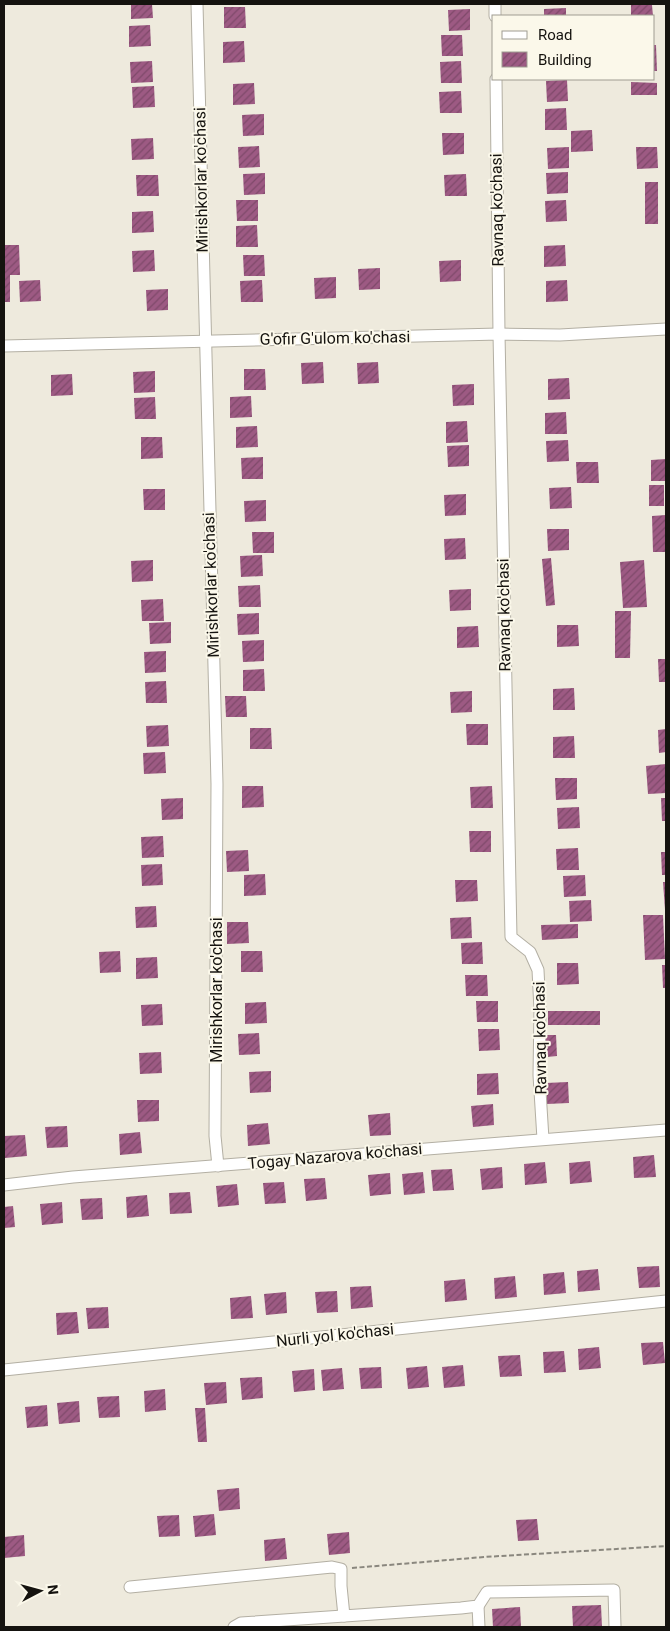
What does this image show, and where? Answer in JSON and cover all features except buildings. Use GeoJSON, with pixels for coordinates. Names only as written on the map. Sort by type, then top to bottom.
{"type":"FeatureCollection","features":[{"type":"Feature","properties":{"kind":"street","name":"Mirishkorlar ko'chasi"},"geometry":{"type":"LineString","coordinates":[[197,4],[217,784],[215,1136],[218,1166]]}},
{"type":"Feature","properties":{"kind":"street","name":"Ravnaq ko'chasi"},"geometry":{"type":"LineString","coordinates":[[496,80],[511,937],[530,952],[538,970],[543,1139]]}},
{"type":"Feature","properties":{"kind":"street","name":"G'ofir G'ulom ko'chasi"},"geometry":{"type":"LineString","coordinates":[[4,346],[499,334],[560,335],[666,329]]}},
{"type":"Feature","properties":{"kind":"street","name":"Togay Nazarova ko'chasi"},"geometry":{"type":"LineString","coordinates":[[4,1186],[73,1177],[666,1130]]}},
{"type":"Feature","properties":{"kind":"street","name":"Nurli yol ko'chasi"},"geometry":{"type":"LineString","coordinates":[[4,1370],[666,1301]]}},
{"type":"Feature","properties":{"kind":"street"},"geometry":{"type":"LineString","coordinates":[[130,1587],[332,1567],[342,1569],[341,1586],[344,1616]]}},
{"type":"Feature","properties":{"kind":"street"},"geometry":{"type":"LineString","coordinates":[[479,1627],[478,1606],[487,1592],[614,1590],[615,1627]]}},
{"type":"Feature","properties":{"kind":"street"},"geometry":{"type":"LineString","coordinates":[[238,1626],[478,1606]]}},
{"type":"Feature","properties":{"kind":"street"},"geometry":{"type":"LineString","coordinates":[[362,1615],[362,1627]]}},
{"type":"Feature","properties":{"kind":"path"},"geometry":{"type":"LineString","coordinates":[[342,1569],[484,1557],[666,1546]]}}]}
